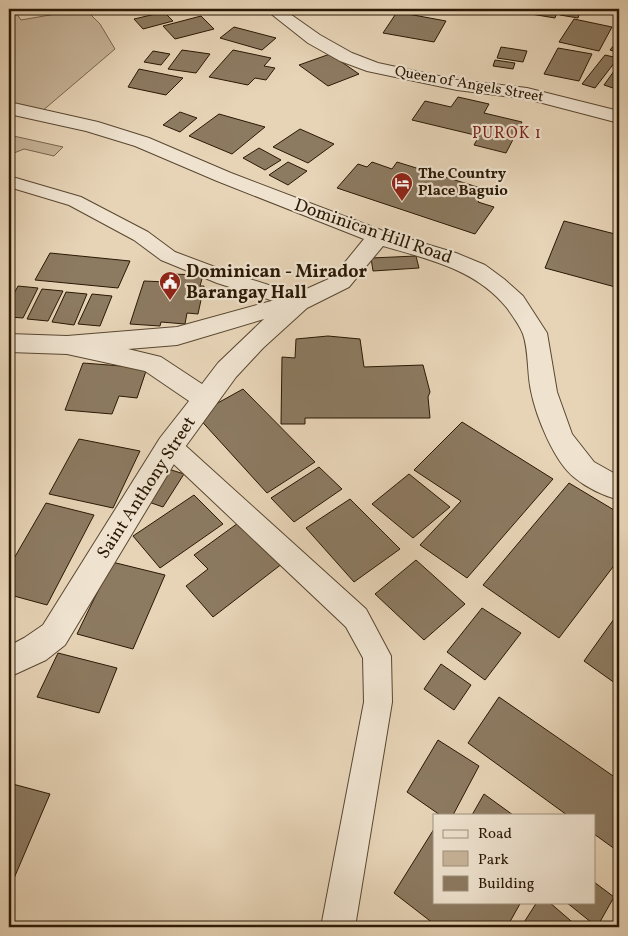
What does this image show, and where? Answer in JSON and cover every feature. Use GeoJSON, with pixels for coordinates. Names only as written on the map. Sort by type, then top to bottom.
{"type":"FeatureCollection","features":[{"type":"Feature","properties":{"kind":"street","name":"Queen of Angels Street"},"geometry":{"type":"LineString","coordinates":[[273,9],[314,39],[346,57],[373,67],[456,85],[527,94],[619,117]]}},
{"type":"Feature","properties":{"kind":"street","name":"Dominican Hill Road"},"geometry":{"type":"LineString","coordinates":[[9,108],[91,126],[142,142],[224,177],[378,237],[448,258],[477,270],[496,284],[515,302],[535,333],[544,392],[560,439],[584,470],[619,489]]}},
{"type":"Feature","properties":{"kind":"street","name":"Saint Anthony Street"},"geometry":{"type":"LineString","coordinates":[[9,662],[35,649],[54,635],[170,446],[227,370],[254,342],[299,302],[341,282],[378,237]]}},
{"type":"Feature","properties":{"kind":"street"},"geometry":{"type":"LineString","coordinates":[[9,343],[67,345],[177,336],[299,302]]}},
{"type":"Feature","properties":{"kind":"street"},"geometry":{"type":"LineString","coordinates":[[67,345],[152,363],[205,399]]}},
{"type":"Feature","properties":{"kind":"lane"},"geometry":{"type":"LineString","coordinates":[[9,181],[75,201],[132,231],[168,256],[224,278],[299,302]]}},
{"type":"Feature","properties":{"kind":"lane"},"geometry":{"type":"LineString","coordinates":[[170,446],[356,618],[377,656],[378,702],[364,772],[338,927]]}},
{"type":"Feature","properties":{"kind":"green space"},"geometry":{"type":"Polygon","coordinates":[[[9,9],[13,9],[21,20],[85,9],[100,24],[115,49],[41,112],[9,105],[9,9]]]}},
{"type":"Feature","properties":{"kind":"green space"},"geometry":{"type":"Polygon","coordinates":[[[9,135],[63,147],[54,156],[24,149],[9,155],[9,135]]]}},
{"type":"Feature","properties":{"kind":"building"},"geometry":{"type":"Polygon","coordinates":[[[527,9],[558,9],[555,18],[525,13],[527,9]]]}},
{"type":"Feature","properties":{"kind":"building"},"geometry":{"type":"Polygon","coordinates":[[[563,9],[581,9],[578,18],[560,15],[563,9]]]}},
{"type":"Feature","properties":{"kind":"building"},"geometry":{"type":"Polygon","coordinates":[[[164,12],[173,21],[143,29],[134,19],[164,12]]]}},
{"type":"Feature","properties":{"kind":"building"},"geometry":{"type":"Polygon","coordinates":[[[397,12],[446,21],[434,42],[383,33],[397,12]]]}},
{"type":"Feature","properties":{"kind":"building"},"geometry":{"type":"Polygon","coordinates":[[[201,16],[214,29],[175,39],[163,26],[201,16]]]}},
{"type":"Feature","properties":{"kind":"building"},"geometry":{"type":"Polygon","coordinates":[[[574,19],[612,27],[599,51],[559,42],[574,19]]]}},
{"type":"Feature","properties":{"kind":"building"},"geometry":{"type":"Polygon","coordinates":[[[234,27],[276,38],[262,50],[220,38],[234,27]]]}},
{"type":"Feature","properties":{"kind":"building"},"geometry":{"type":"Polygon","coordinates":[[[619,39],[619,53],[610,50],[619,39]]]}},
{"type":"Feature","properties":{"kind":"building"},"geometry":{"type":"Polygon","coordinates":[[[501,47],[527,51],[523,62],[497,58],[501,47]]]}},
{"type":"Feature","properties":{"kind":"building"},"geometry":{"type":"Polygon","coordinates":[[[558,48],[592,54],[579,81],[544,74],[558,48]]]}},
{"type":"Feature","properties":{"kind":"building"},"geometry":{"type":"Polygon","coordinates":[[[182,50],[210,54],[196,73],[168,69],[182,50]]]}},
{"type":"Feature","properties":{"kind":"building"},"geometry":{"type":"Polygon","coordinates":[[[233,50],[271,58],[264,66],[275,68],[266,80],[255,78],[248,85],[209,77],[233,50]]]}},
{"type":"Feature","properties":{"kind":"building"},"geometry":{"type":"Polygon","coordinates":[[[153,51],[170,54],[161,65],[144,62],[153,51]]]}},
{"type":"Feature","properties":{"kind":"building"},"geometry":{"type":"Polygon","coordinates":[[[330,54],[359,74],[328,86],[299,65],[330,54]]]}},
{"type":"Feature","properties":{"kind":"building"},"geometry":{"type":"Polygon","coordinates":[[[605,55],[618,58],[595,88],[582,84],[605,55]]]}},
{"type":"Feature","properties":{"kind":"building"},"geometry":{"type":"Polygon","coordinates":[[[495,60],[515,63],[513,69],[493,66],[495,60]]]}},
{"type":"Feature","properties":{"kind":"building"},"geometry":{"type":"Polygon","coordinates":[[[619,64],[619,90],[604,85],[619,64]]]}},
{"type":"Feature","properties":{"kind":"building"},"geometry":{"type":"Polygon","coordinates":[[[139,69],[183,78],[166,95],[128,87],[139,69]]]}},
{"type":"Feature","properties":{"kind":"building"},"geometry":{"type":"Polygon","coordinates":[[[458,97],[489,104],[484,113],[522,122],[506,153],[474,145],[479,136],[412,120],[425,101],[451,107],[458,97]]]}},
{"type":"Feature","properties":{"kind":"building"},"geometry":{"type":"Polygon","coordinates":[[[180,112],[197,118],[180,132],[163,125],[180,112]]]}},
{"type":"Feature","properties":{"kind":"building"},"geometry":{"type":"Polygon","coordinates":[[[219,114],[265,127],[232,154],[189,136],[219,114]]]}},
{"type":"Feature","properties":{"kind":"building"},"geometry":{"type":"Polygon","coordinates":[[[300,129],[334,144],[308,163],[273,147],[300,129]]]}},
{"type":"Feature","properties":{"kind":"building"},"geometry":{"type":"Polygon","coordinates":[[[259,148],[281,160],[265,170],[243,158],[259,148]]]}},
{"type":"Feature","properties":{"kind":"building"},"geometry":{"type":"Polygon","coordinates":[[[288,162],[307,171],[288,185],[269,175],[288,162]]]}},
{"type":"Feature","properties":{"kind":"building"},"geometry":{"type":"Polygon","coordinates":[[[372,162],[392,169],[397,162],[487,190],[478,202],[494,207],[475,234],[337,188],[358,164],[367,167],[372,162]]]}},
{"type":"Feature","properties":{"kind":"building"},"geometry":{"type":"Polygon","coordinates":[[[564,221],[619,235],[619,288],[545,268],[564,221]]]}},
{"type":"Feature","properties":{"kind":"building"},"geometry":{"type":"Polygon","coordinates":[[[50,253],[130,261],[118,288],[35,280],[50,253]]]}},
{"type":"Feature","properties":{"kind":"building"},"geometry":{"type":"Polygon","coordinates":[[[416,256],[419,268],[373,271],[371,258],[416,256]]]}},
{"type":"Feature","properties":{"kind":"building"},"geometry":{"type":"Polygon","coordinates":[[[169,274],[203,275],[200,286],[204,286],[198,314],[187,313],[185,324],[161,322],[160,326],[130,324],[144,281],[167,282],[169,274]]]}},
{"type":"Feature","properties":{"kind":"building"},"geometry":{"type":"Polygon","coordinates":[[[18,286],[38,288],[23,318],[9,317],[9,303],[18,286]]]}},
{"type":"Feature","properties":{"kind":"building"},"geometry":{"type":"Polygon","coordinates":[[[42,289],[63,291],[48,321],[27,319],[42,289]]]}},
{"type":"Feature","properties":{"kind":"building"},"geometry":{"type":"Polygon","coordinates":[[[66,292],[87,294],[74,325],[52,322],[66,292]]]}},
{"type":"Feature","properties":{"kind":"building"},"geometry":{"type":"Polygon","coordinates":[[[92,294],[112,296],[100,326],[78,324],[92,294]]]}},
{"type":"Feature","properties":{"kind":"building"},"geometry":{"type":"Polygon","coordinates":[[[328,336],[360,339],[364,367],[423,365],[430,392],[428,397],[430,418],[305,418],[305,424],[281,424],[282,357],[295,358],[296,339],[328,336]]]}},
{"type":"Feature","properties":{"kind":"building"},"geometry":{"type":"Polygon","coordinates":[[[83,363],[147,368],[137,398],[119,396],[112,414],[65,410],[83,363]]]}},
{"type":"Feature","properties":{"kind":"building"},"geometry":{"type":"Polygon","coordinates":[[[243,389],[315,462],[267,493],[196,415],[243,389]]]}},
{"type":"Feature","properties":{"kind":"building"},"geometry":{"type":"Polygon","coordinates":[[[462,422],[553,479],[467,578],[420,545],[461,501],[414,470],[462,422]]]}},
{"type":"Feature","properties":{"kind":"building"},"geometry":{"type":"Polygon","coordinates":[[[79,439],[140,451],[113,508],[49,494],[79,439]]]}},
{"type":"Feature","properties":{"kind":"building"},"geometry":{"type":"Polygon","coordinates":[[[162,467],[184,474],[163,507],[140,499],[162,467]]]}},
{"type":"Feature","properties":{"kind":"building"},"geometry":{"type":"Polygon","coordinates":[[[319,467],[342,489],[294,522],[271,498],[319,467]]]}},
{"type":"Feature","properties":{"kind":"building"},"geometry":{"type":"Polygon","coordinates":[[[409,474],[450,507],[413,538],[372,504],[409,474]]]}},
{"type":"Feature","properties":{"kind":"building"},"geometry":{"type":"Polygon","coordinates":[[[569,483],[619,513],[619,559],[559,638],[483,585],[569,483]]]}},
{"type":"Feature","properties":{"kind":"building"},"geometry":{"type":"Polygon","coordinates":[[[194,495],[223,524],[160,568],[133,536],[194,495]]]}},
{"type":"Feature","properties":{"kind":"building"},"geometry":{"type":"Polygon","coordinates":[[[350,499],[400,549],[354,582],[306,528],[350,499]]]}},
{"type":"Feature","properties":{"kind":"building"},"geometry":{"type":"Polygon","coordinates":[[[46,503],[94,515],[47,605],[14,596],[9,605],[9,567],[46,503]]]}},
{"type":"Feature","properties":{"kind":"building"},"geometry":{"type":"Polygon","coordinates":[[[245,518],[287,560],[213,617],[186,586],[208,569],[194,555],[245,518]]]}},
{"type":"Feature","properties":{"kind":"building"},"geometry":{"type":"Polygon","coordinates":[[[416,560],[465,604],[424,640],[375,594],[416,560]]]}},
{"type":"Feature","properties":{"kind":"building"},"geometry":{"type":"Polygon","coordinates":[[[112,562],[165,575],[133,649],[77,634],[112,562]]]}},
{"type":"Feature","properties":{"kind":"building"},"geometry":{"type":"Polygon","coordinates":[[[482,608],[521,633],[485,680],[447,652],[482,608]]]}},
{"type":"Feature","properties":{"kind":"building"},"geometry":{"type":"Polygon","coordinates":[[[619,612],[619,686],[584,661],[619,612]]]}},
{"type":"Feature","properties":{"kind":"building"},"geometry":{"type":"Polygon","coordinates":[[[58,653],[117,668],[99,713],[37,697],[58,653]]]}},
{"type":"Feature","properties":{"kind":"building"},"geometry":{"type":"Polygon","coordinates":[[[441,664],[471,685],[454,710],[424,689],[441,664]]]}},
{"type":"Feature","properties":{"kind":"building"},"geometry":{"type":"Polygon","coordinates":[[[499,697],[619,780],[619,852],[596,835],[596,814],[566,814],[468,743],[499,697]]]}},
{"type":"Feature","properties":{"kind":"building"},"geometry":{"type":"Polygon","coordinates":[[[438,740],[479,766],[454,814],[439,814],[407,792],[438,740]]]}},
{"type":"Feature","properties":{"kind":"building"},"geometry":{"type":"Polygon","coordinates":[[[9,783],[50,794],[9,890],[9,783]]]}},
{"type":"Feature","properties":{"kind":"building"},"geometry":{"type":"Polygon","coordinates":[[[484,794],[512,814],[473,814],[484,794]]]}},
{"type":"Feature","properties":{"kind":"building"},"geometry":{"type":"Polygon","coordinates":[[[433,831],[433,904],[520,904],[507,927],[438,927],[394,893],[433,831]]]}},
{"type":"Feature","properties":{"kind":"building"},"geometry":{"type":"Polygon","coordinates":[[[596,884],[614,897],[597,927],[568,904],[596,904],[596,884]]]}},
{"type":"Feature","properties":{"kind":"building"},"geometry":{"type":"Polygon","coordinates":[[[536,904],[551,904],[578,927],[521,927],[536,904]]]}},
{"type":"Feature","properties":{"kind":"place","name":"The Country Place Baguio"},"geometry":{"type":"Point","coordinates":[402,202]}},
{"type":"Feature","properties":{"kind":"place","name":"Dominican - Mirador Barangay Hall"},"geometry":{"type":"Point","coordinates":[170,301]}},
{"type":"Feature","properties":{"kind":"district","name":"PUROK 1"},"geometry":{"type":"Point","coordinates":[507,134]}}]}
